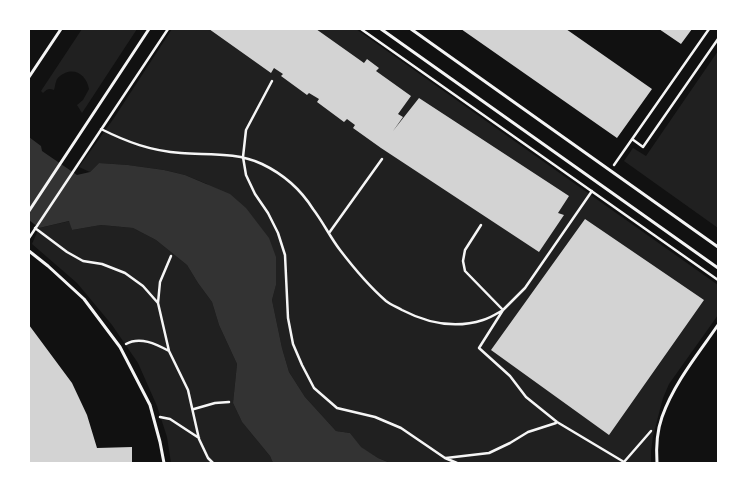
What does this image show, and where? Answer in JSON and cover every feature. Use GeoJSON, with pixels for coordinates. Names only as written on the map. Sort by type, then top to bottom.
{"type":"FeatureCollection","features":[{"type":"Feature","properties":{"kind":"lane"},"geometry":{"type":"LineString","coordinates":[[29,77],[61,29]]}},
{"type":"Feature","properties":{"kind":"lane"},"geometry":{"type":"LineString","coordinates":[[29,211],[149,29]]}},
{"type":"Feature","properties":{"kind":"lane"},"geometry":{"type":"LineString","coordinates":[[381,29],[718,268]]}},
{"type":"Feature","properties":{"kind":"lane"},"geometry":{"type":"LineString","coordinates":[[411,29],[718,247]]}},
{"type":"Feature","properties":{"kind":"lane"},"geometry":{"type":"LineString","coordinates":[[29,251],[84,299],[120,347],[150,405],[164,463]]}},
{"type":"Feature","properties":{"kind":"lane"},"geometry":{"type":"LineString","coordinates":[[657,463],[656,449],[661,419],[672,393],[718,325]]}},
{"type":"Feature","properties":{"kind":"path"},"geometry":{"type":"LineString","coordinates":[[29,238],[168,29]]}},
{"type":"Feature","properties":{"kind":"path"},"geometry":{"type":"LineString","coordinates":[[361,29],[718,280]]}},
{"type":"Feature","properties":{"kind":"path"},"geometry":{"type":"LineString","coordinates":[[610,170],[709,29]]}},
{"type":"Feature","properties":{"kind":"path"},"geometry":{"type":"LineString","coordinates":[[632,139],[642,147],[718,39]]}},
{"type":"Feature","properties":{"kind":"path"},"geometry":{"type":"LineString","coordinates":[[272,81],[246,130],[243,157],[246,175],[278,233],[285,254],[288,318],[293,344],[302,365],[314,388],[337,408],[375,417],[401,428],[445,458],[457,463]]}},
{"type":"Feature","properties":{"kind":"path"},"geometry":{"type":"LineString","coordinates":[[101,129],[126,141],[153,149],[179,153],[243,157],[262,164],[289,180],[312,206],[340,250],[372,287],[388,302],[406,312],[432,323],[459,325],[483,320],[503,310]]}},
{"type":"Feature","properties":{"kind":"path"},"geometry":{"type":"LineString","coordinates":[[329,233],[382,159]]}},
{"type":"Feature","properties":{"kind":"path"},"geometry":{"type":"LineString","coordinates":[[592,191],[525,288],[503,310],[479,348],[510,376],[526,397],[557,422],[624,462],[661,419]]}},
{"type":"Feature","properties":{"kind":"path"},"geometry":{"type":"LineString","coordinates":[[481,225],[465,250],[463,261],[465,271],[503,310]]}},
{"type":"Feature","properties":{"kind":"path"},"geometry":{"type":"LineString","coordinates":[[35,228],[83,261],[102,264],[125,273],[143,286],[158,303]]}},
{"type":"Feature","properties":{"kind":"path"},"geometry":{"type":"LineString","coordinates":[[170,256],[160,282],[158,303],[169,350],[188,390],[199,439],[208,458],[213,463]]}},
{"type":"Feature","properties":{"kind":"path"},"geometry":{"type":"LineString","coordinates":[[120,347],[132,340],[156,344],[169,350]]}},
{"type":"Feature","properties":{"kind":"path"},"geometry":{"type":"LineString","coordinates":[[193,410],[215,402],[229,402]]}},
{"type":"Feature","properties":{"kind":"path"},"geometry":{"type":"LineString","coordinates":[[154,419],[161,417],[170,419],[199,439]]}},
{"type":"Feature","properties":{"kind":"path"},"geometry":{"type":"LineString","coordinates":[[445,458],[489,452],[510,443],[528,432],[557,422]]}},
{"type":"Feature","properties":{"kind":"shaded area"},"geometry":{"type":"Polygon","coordinates":[[[82,29],[137,29],[82,113],[77,105],[83,100],[89,89],[84,77],[81,75],[74,72],[65,73],[57,79],[54,90],[48,89],[43,93],[41,91],[82,29]]]}},
{"type":"Feature","properties":{"kind":"shaded area"},"geometry":{"type":"Polygon","coordinates":[[[172,29],[356,29],[718,285],[718,315],[669,384],[663,398],[653,436],[651,463],[390,463],[360,447],[350,433],[336,431],[305,397],[289,372],[272,300],[276,285],[207,184],[185,175],[128,165],[99,163],[90,172],[79,167],[114,118],[172,29]]]}},
{"type":"Feature","properties":{"kind":"shaded area"},"geometry":{"type":"Polygon","coordinates":[[[718,51],[718,228],[624,161],[633,148],[646,156],[718,51]]]}},
{"type":"Feature","properties":{"kind":"shaded area"},"geometry":{"type":"Polygon","coordinates":[[[29,137],[41,146],[42,151],[77,175],[90,172],[99,163],[164,170],[185,175],[230,194],[246,208],[269,238],[276,257],[276,285],[272,300],[289,372],[305,397],[336,431],[350,433],[361,447],[390,463],[273,463],[270,456],[242,422],[233,403],[237,364],[219,325],[212,302],[187,265],[156,240],[133,228],[101,225],[72,230],[69,221],[39,228],[29,220],[29,137]]]}},
{"type":"Feature","properties":{"kind":"shaded area"},"geometry":{"type":"Polygon","coordinates":[[[70,221],[72,230],[101,225],[133,228],[156,240],[187,265],[212,302],[219,325],[237,364],[233,403],[242,422],[270,456],[273,463],[171,463],[167,437],[157,406],[138,363],[112,325],[77,283],[32,244],[39,228],[70,221]]]}},
{"type":"Feature","properties":{"kind":"building"},"geometry":{"type":"Polygon","coordinates":[[[209,29],[316,29],[364,63],[367,59],[379,68],[376,71],[411,96],[398,114],[403,117],[393,131],[419,98],[569,196],[558,213],[564,215],[539,252],[381,148],[353,128],[355,125],[347,119],[344,122],[317,102],[319,99],[309,93],[307,95],[281,76],[283,74],[274,68],[271,73],[209,29]]]}},
{"type":"Feature","properties":{"kind":"building"},"geometry":{"type":"Polygon","coordinates":[[[461,29],[566,29],[652,89],[617,138],[461,29]]]}},
{"type":"Feature","properties":{"kind":"building"},"geometry":{"type":"Polygon","coordinates":[[[659,29],[692,29],[681,44],[659,29]]]}},
{"type":"Feature","properties":{"kind":"building"},"geometry":{"type":"Polygon","coordinates":[[[585,219],[704,300],[609,435],[491,350],[585,219]]]}},
{"type":"Feature","properties":{"kind":"building"},"geometry":{"type":"Polygon","coordinates":[[[29,325],[72,383],[87,415],[97,448],[132,447],[132,463],[29,463],[29,325]]]}}]}
